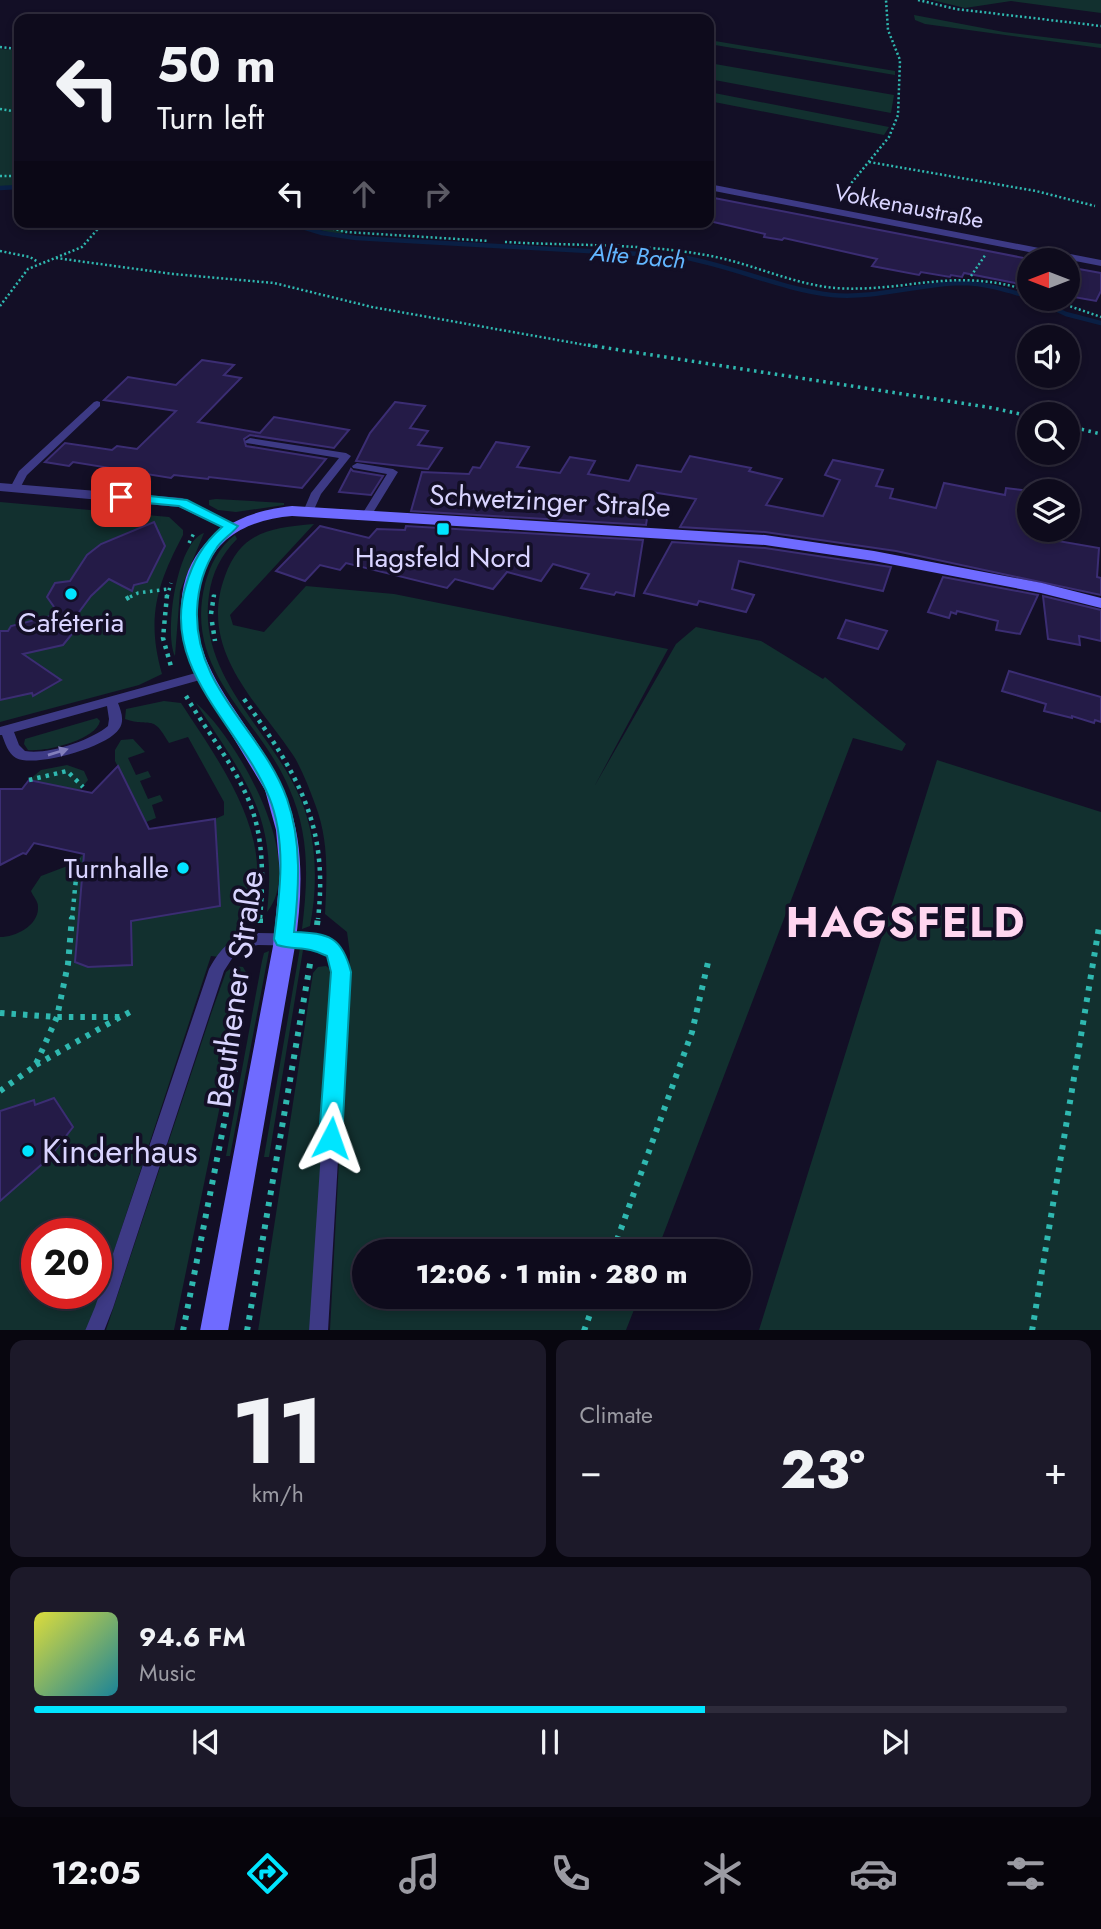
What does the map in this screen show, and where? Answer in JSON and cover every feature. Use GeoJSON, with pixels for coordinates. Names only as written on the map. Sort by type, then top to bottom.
{"type":"FeatureCollection","features":[{"type":"Feature","properties":{"kind":"main road","name":"Schwetzinger Straße"},"geometry":{"type":"LineString","coordinates":[[231,526],[264,514],[308,512],[765,540],[874,556],[1042,588],[1101,603]]}},
{"type":"Feature","properties":{"kind":"main road","name":"Beuthener Straße"},"geometry":{"type":"LineString","coordinates":[[214,1330],[284,939],[290,883],[287,836],[278,798],[265,771],[214,696],[192,650],[188,631],[190,595],[205,554],[231,526]]}},
{"type":"Feature","properties":{"kind":"street","name":"Vokkenaustraße"},"geometry":{"type":"LineString","coordinates":[[714,188],[1101,263]]}},
{"type":"Feature","properties":{"kind":"street"},"geometry":{"type":"LineString","coordinates":[[7,488],[182,503],[231,526]]}},
{"type":"Feature","properties":{"kind":"lane"},"geometry":{"type":"LineString","coordinates":[[7,488],[97,404]]}},
{"type":"Feature","properties":{"kind":"lane"},"geometry":{"type":"LineString","coordinates":[[250,441],[346,456],[316,493],[308,512]]}},
{"type":"Feature","properties":{"kind":"lane"},"geometry":{"type":"LineString","coordinates":[[357,466],[393,472],[366,516]]}},
{"type":"Feature","properties":{"kind":"lane"},"geometry":{"type":"LineString","coordinates":[[112,702],[117,720],[113,729],[96,740],[40,757],[23,756],[13,748],[4,730],[203,675]]}},
{"type":"Feature","properties":{"kind":"lane"},"geometry":{"type":"LineString","coordinates":[[94,1330],[217,969],[239,943],[258,939],[284,939],[314,940],[336,952],[341,972],[318,1330]]}},
{"type":"Feature","properties":{"kind":"path"},"geometry":{"type":"LineString","coordinates":[[832,213],[839,206],[840,197],[889,137],[898,115],[901,95],[900,60],[888,30],[886,0]]}},
{"type":"Feature","properties":{"kind":"path"},"geometry":{"type":"LineString","coordinates":[[918,0],[956,9],[1101,26]]}},
{"type":"Feature","properties":{"kind":"path"},"geometry":{"type":"LineString","coordinates":[[869,162],[1036,191],[1095,206]]}},
{"type":"Feature","properties":{"kind":"path"},"geometry":{"type":"LineString","coordinates":[[0,306],[28,269],[39,262],[82,247],[99,228]]}},
{"type":"Feature","properties":{"kind":"path"},"geometry":{"type":"LineString","coordinates":[[330,228],[346,232],[679,251],[738,262],[827,287],[869,288],[971,276],[1017,285]]}},
{"type":"Feature","properties":{"kind":"path"},"geometry":{"type":"LineString","coordinates":[[971,276],[993,243]]}},
{"type":"Feature","properties":{"kind":"path"},"geometry":{"type":"LineString","coordinates":[[0,251],[30,257],[39,262]]}},
{"type":"Feature","properties":{"kind":"path"},"geometry":{"type":"LineString","coordinates":[[56,258],[173,274],[274,283],[372,307],[612,350],[1017,413]]}},
{"type":"Feature","properties":{"kind":"path"},"geometry":{"type":"LineString","coordinates":[[1080,310],[1101,317]]}},
{"type":"Feature","properties":{"kind":"path"},"geometry":{"type":"LineString","coordinates":[[1080,429],[1101,434]]}},
{"type":"Feature","properties":{"kind":"path"},"geometry":{"type":"LineString","coordinates":[[186,547],[195,531]]}},
{"type":"Feature","properties":{"kind":"path"},"geometry":{"type":"LineString","coordinates":[[175,571],[163,626],[168,663],[243,789],[252,811],[263,861],[258,939]]}},
{"type":"Feature","properties":{"kind":"path"},"geometry":{"type":"LineString","coordinates":[[126,599],[138,593],[169,589]]}},
{"type":"Feature","properties":{"kind":"path"},"geometry":{"type":"LineString","coordinates":[[29,780],[67,771],[83,787]]}},
{"type":"Feature","properties":{"kind":"path"},"geometry":{"type":"LineString","coordinates":[[35,1066],[57,1017],[68,964],[78,858]]}},
{"type":"Feature","properties":{"kind":"path"},"geometry":{"type":"LineString","coordinates":[[1032,1330],[1099,927]]}},
{"type":"Feature","properties":{"kind":"path"},"geometry":{"type":"LineString","coordinates":[[617,1239],[692,1032],[709,958]]}},
{"type":"Feature","properties":{"kind":"path"},"geometry":{"type":"LineString","coordinates":[[0,1091],[35,1066],[130,1012]]}},
{"type":"Feature","properties":{"kind":"path"},"geometry":{"type":"LineString","coordinates":[[0,1013],[57,1017],[121,1017]]}},
{"type":"Feature","properties":{"kind":"path"},"geometry":{"type":"LineString","coordinates":[[183,1330],[238,1055]]}},
{"type":"Feature","properties":{"kind":"path"},"geometry":{"type":"LineString","coordinates":[[247,1330],[273,1177]]}},
{"type":"Feature","properties":{"kind":"path"},"geometry":{"type":"LineString","coordinates":[[584,1330],[592,1309]]}},
{"type":"Feature","properties":{"kind":"green space"},"geometry":{"type":"Polygon","coordinates":[[[932,0],[1101,0],[1101,13],[1011,1],[965,8],[932,0]]]}},
{"type":"Feature","properties":{"kind":"green space"},"geometry":{"type":"Polygon","coordinates":[[[914,15],[1004,32],[1101,44],[1101,48],[925,24],[915,20],[914,15]]]}},
{"type":"Feature","properties":{"kind":"green space"},"geometry":{"type":"Polygon","coordinates":[[[714,41],[895,71],[895,75],[714,45],[714,41]]]}},
{"type":"Feature","properties":{"kind":"green space"},"geometry":{"type":"Polygon","coordinates":[[[0,49],[14,50],[14,188],[0,188],[0,49]]]}},
{"type":"Feature","properties":{"kind":"green space"},"geometry":{"type":"Polygon","coordinates":[[[714,64],[894,95],[891,113],[714,80],[714,64]]]}},
{"type":"Feature","properties":{"kind":"green space"},"geometry":{"type":"Polygon","coordinates":[[[714,93],[889,127],[884,135],[714,102],[714,93]]]}},
{"type":"Feature","properties":{"kind":"green space"},"geometry":{"type":"Polygon","coordinates":[[[313,228],[351,228],[339,235],[313,228]]]}},
{"type":"Feature","properties":{"kind":"green space"},"geometry":{"type":"Polygon","coordinates":[[[209,500],[284,505],[236,512],[218,510],[209,505],[209,500]]]}},
{"type":"Feature","properties":{"kind":"green space"},"geometry":{"type":"Polygon","coordinates":[[[0,502],[169,517],[183,530],[157,602],[155,636],[162,674],[139,685],[0,722],[0,502]]]}},
{"type":"Feature","properties":{"kind":"green space"},"geometry":{"type":"Polygon","coordinates":[[[314,524],[230,615],[233,625],[264,632],[306,586],[394,594],[668,649],[594,787],[676,644],[696,627],[761,641],[823,679],[825,677],[906,744],[902,751],[853,738],[662,1239],[352,1239],[352,1309],[634,1309],[626,1330],[330,1330],[350,954],[347,932],[325,914],[323,831],[305,779],[293,755],[235,672],[219,627],[219,602],[225,576],[232,561],[249,541],[284,527],[314,524]]]}},
{"type":"Feature","properties":{"kind":"green space"},"geometry":{"type":"Polygon","coordinates":[[[204,533],[180,591],[175,656],[171,628],[175,588],[187,552],[204,533]]]}},
{"type":"Feature","properties":{"kind":"green space"},"geometry":{"type":"Polygon","coordinates":[[[235,535],[237,539],[226,551],[212,579],[208,624],[214,652],[225,677],[288,774],[306,815],[313,846],[315,878],[310,926],[302,929],[306,858],[296,806],[276,762],[214,668],[205,643],[201,615],[205,584],[216,557],[235,535]]]}},
{"type":"Feature","properties":{"kind":"green space"},"geometry":{"type":"Polygon","coordinates":[[[164,701],[181,703],[223,769],[247,819],[257,870],[254,895],[244,919],[220,957],[211,956],[112,1257],[112,1218],[21,1218],[21,1309],[95,1309],[86,1330],[0,1330],[0,937],[25,929],[35,919],[38,905],[31,891],[41,876],[70,865],[84,854],[75,961],[88,967],[132,965],[131,921],[220,906],[215,819],[224,815],[224,802],[188,737],[169,743],[155,725],[125,719],[126,709],[164,701]]]}},
{"type":"Feature","properties":{"kind":"green space"},"geometry":{"type":"Polygon","coordinates":[[[196,703],[213,720],[247,771],[273,833],[279,863],[277,890],[267,912],[267,850],[254,800],[243,777],[196,703]]]}},
{"type":"Feature","properties":{"kind":"green space"},"geometry":{"type":"Polygon","coordinates":[[[97,718],[100,721],[96,728],[69,743],[36,750],[28,750],[24,744],[25,739],[97,718]]]}},
{"type":"Feature","properties":{"kind":"green space"},"geometry":{"type":"Polygon","coordinates":[[[133,739],[145,752],[128,758],[136,775],[148,771],[151,777],[140,781],[148,799],[160,795],[163,801],[152,805],[156,818],[146,822],[115,761],[115,750],[121,740],[133,739]]]}},
{"type":"Feature","properties":{"kind":"green space"},"geometry":{"type":"Polygon","coordinates":[[[937,760],[1101,812],[1101,1330],[759,1330],[937,760]]]}},
{"type":"Feature","properties":{"kind":"green space"},"geometry":{"type":"Polygon","coordinates":[[[67,765],[84,771],[88,780],[80,790],[29,780],[41,770],[67,765]]]}},
{"type":"Feature","properties":{"kind":"green space"},"geometry":{"type":"Polygon","coordinates":[[[300,948],[303,950],[269,1157],[264,1157],[300,948]]]}},
{"type":"Feature","properties":{"kind":"green space"},"geometry":{"type":"Polygon","coordinates":[[[269,951],[230,1156],[226,1156],[262,961],[264,953],[269,951]]]}},
{"type":"Feature","properties":{"kind":"green space"},"geometry":{"type":"Polygon","coordinates":[[[234,966],[243,967],[247,974],[174,1330],[106,1330],[212,1011],[226,972],[234,966]]]}},
{"type":"Feature","properties":{"kind":"green space"},"geometry":{"type":"Polygon","coordinates":[[[326,966],[334,972],[312,1330],[258,1330],[313,973],[318,967],[326,966]]]}},
{"type":"Feature","properties":{"kind":"building"},"geometry":{"type":"Polygon","coordinates":[[[714,198],[1017,257],[1017,284],[964,273],[962,277],[921,272],[919,275],[872,266],[877,259],[784,238],[764,237],[765,234],[714,222],[714,198]]]}},
{"type":"Feature","properties":{"kind":"building"},"geometry":{"type":"Polygon","coordinates":[[[1080,269],[1101,273],[1101,291],[1096,301],[1080,298],[1080,269]]]}},
{"type":"Feature","properties":{"kind":"building"},"geometry":{"type":"Polygon","coordinates":[[[202,360],[234,365],[224,375],[241,378],[198,422],[260,433],[274,417],[349,430],[334,448],[250,435],[244,439],[246,446],[326,459],[302,488],[209,477],[174,475],[171,478],[73,462],[69,466],[45,462],[65,443],[112,450],[117,446],[137,449],[176,411],[104,400],[128,377],[176,385],[202,360]]]}},
{"type":"Feature","properties":{"kind":"building"},"geometry":{"type":"Polygon","coordinates":[[[395,402],[425,406],[410,428],[428,431],[418,445],[442,448],[428,469],[356,461],[370,433],[395,402]]]}},
{"type":"Feature","properties":{"kind":"building"},"geometry":{"type":"Polygon","coordinates":[[[496,442],[529,447],[517,467],[560,473],[570,457],[595,461],[588,474],[629,481],[637,465],[681,472],[690,456],[751,468],[749,471],[782,479],[766,505],[823,516],[840,480],[825,475],[833,460],[883,470],[876,486],[893,489],[890,498],[936,508],[944,483],[1005,495],[1006,488],[1017,489],[1017,542],[1064,542],[1099,548],[1097,577],[1101,578],[1101,595],[896,551],[765,532],[680,527],[696,499],[651,492],[646,525],[411,511],[422,472],[469,474],[473,467],[480,468],[496,442]]]}},
{"type":"Feature","properties":{"kind":"building"},"geometry":{"type":"Polygon","coordinates":[[[351,469],[383,476],[371,495],[339,492],[351,469]]]}},
{"type":"Feature","properties":{"kind":"building"},"geometry":{"type":"Polygon","coordinates":[[[154,522],[165,546],[147,582],[134,585],[132,591],[109,579],[91,596],[68,627],[76,629],[63,645],[23,654],[61,680],[33,696],[32,693],[0,700],[0,631],[8,631],[11,626],[59,614],[47,597],[55,583],[70,581],[87,555],[101,544],[154,522]]]}},
{"type":"Feature","properties":{"kind":"building"},"geometry":{"type":"Polygon","coordinates":[[[320,526],[369,538],[377,529],[405,530],[406,526],[643,540],[634,596],[581,588],[589,574],[553,564],[541,581],[507,572],[493,589],[455,579],[447,588],[346,563],[340,570],[320,565],[305,581],[276,571],[320,526]]]}},
{"type":"Feature","properties":{"kind":"building"},"geometry":{"type":"Polygon","coordinates":[[[672,542],[765,548],[891,567],[883,591],[739,561],[732,589],[754,595],[746,612],[699,601],[697,605],[644,593],[672,542]]]}},
{"type":"Feature","properties":{"kind":"building"},"geometry":{"type":"Polygon","coordinates":[[[943,577],[1038,595],[1020,634],[996,630],[998,621],[957,611],[956,614],[951,612],[949,618],[928,612],[943,577]]]}},
{"type":"Feature","properties":{"kind":"building"},"geometry":{"type":"Polygon","coordinates":[[[1043,596],[1101,610],[1101,641],[1079,636],[1080,645],[1048,639],[1043,596]]]}},
{"type":"Feature","properties":{"kind":"building"},"geometry":{"type":"Polygon","coordinates":[[[846,620],[887,631],[878,649],[838,638],[846,620]]]}},
{"type":"Feature","properties":{"kind":"building"},"geometry":{"type":"Polygon","coordinates":[[[1009,671],[1101,697],[1101,722],[1095,720],[1094,723],[1044,711],[1046,704],[1002,691],[1009,671]]]}},
{"type":"Feature","properties":{"kind":"building"},"geometry":{"type":"Polygon","coordinates":[[[118,766],[149,829],[215,819],[220,906],[131,921],[132,965],[88,967],[75,962],[84,854],[34,843],[26,854],[0,865],[0,789],[22,789],[29,780],[92,793],[118,766]]]}},
{"type":"Feature","properties":{"kind":"building","name":"Kinderhaus"},"geometry":{"type":"Polygon","coordinates":[[[54,1098],[73,1127],[49,1158],[0,1201],[0,1111],[34,1100],[35,1105],[54,1098]]]}},
{"type":"Feature","properties":{"kind":"waterway","name":"Alte Bach"},"geometry":{"type":"LineString","coordinates":[[0,188],[14,187]]}},
{"type":"Feature","properties":{"kind":"waterway","name":"Alte Bach"},"geometry":{"type":"LineString","coordinates":[[306,228],[356,238],[676,256],[793,288],[832,295],[864,295],[961,283],[1017,293]]}},
{"type":"Feature","properties":{"kind":"waterway","name":"Alte Bach"},"geometry":{"type":"LineString","coordinates":[[1062,312],[1101,323]]}},
{"type":"Feature","properties":{"kind":"place","name":"Hagsfeld Nord"},"geometry":{"type":"Point","coordinates":[443,529]}},
{"type":"Feature","properties":{"kind":"place","name":"Caféteria"},"geometry":{"type":"Point","coordinates":[71,594]}},
{"type":"Feature","properties":{"kind":"place","name":"Turnhalle"},"geometry":{"type":"Point","coordinates":[183,868]}},
{"type":"Feature","properties":{"kind":"place","name":"Kinderhaus"},"geometry":{"type":"Point","coordinates":[28,1151]}},
{"type":"Feature","properties":{"kind":"district","name":"HAGSFELD"},"geometry":{"type":"Point","coordinates":[906,922]}},
{"type":"Feature","properties":{"kind":"route"},"geometry":{"type":"LineString","coordinates":[[121,497],[182,503],[231,526],[211,544],[198,567],[190,595],[188,631],[192,650],[214,696],[265,771],[278,798],[286,827],[289,855],[289,909],[284,939],[314,940],[336,952],[341,972],[331,1138]]}}]}
